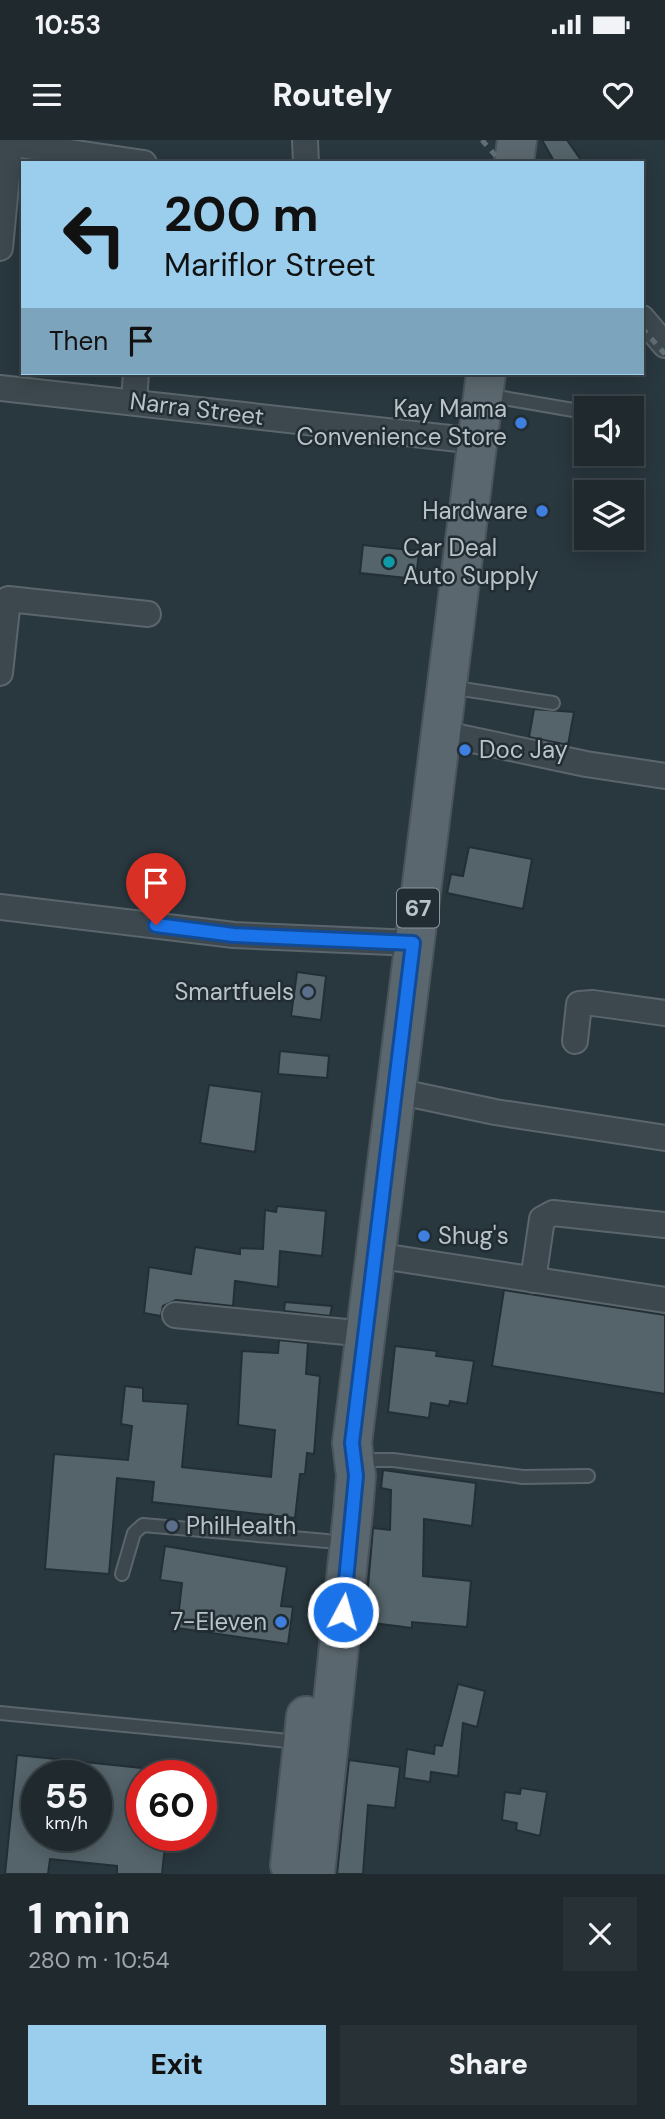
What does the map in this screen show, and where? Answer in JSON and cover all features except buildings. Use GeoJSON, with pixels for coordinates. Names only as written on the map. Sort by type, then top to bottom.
{"type":"FeatureCollection","features":[{"type":"Feature","properties":{"kind":"main road"},"geometry":{"type":"LineString","coordinates":[[514,161],[517,140]]}},
{"type":"Feature","properties":{"kind":"main road","name":"67"},"geometry":{"type":"LineString","coordinates":[[289,1874],[336,1475],[349,1454],[366,1334],[484,383]]}},
{"type":"Feature","properties":{"kind":"main road","name":"67"},"geometry":{"type":"LineString","coordinates":[[315,1874],[356,1476],[349,1454]]}},
{"type":"Feature","properties":{"kind":"street"},"geometry":{"type":"LineString","coordinates":[[305,140],[306,161]]}},
{"type":"Feature","properties":{"kind":"street"},"geometry":{"type":"LineString","coordinates":[[0,248],[5,143],[130,161]]}},
{"type":"Feature","properties":{"kind":"street"},"geometry":{"type":"LineString","coordinates":[[644,320],[665,345]]}},
{"type":"Feature","properties":{"kind":"street"},"geometry":{"type":"LineString","coordinates":[[134,401],[136,375]]}},
{"type":"Feature","properties":{"kind":"street","name":"Narra Street"},"geometry":{"type":"LineString","coordinates":[[0,388],[477,441]]}},
{"type":"Feature","properties":{"kind":"street"},"geometry":{"type":"LineString","coordinates":[[0,673],[8,599],[148,614]]}},
{"type":"Feature","properties":{"kind":"street"},"geometry":{"type":"LineString","coordinates":[[440,733],[586,764],[665,776]]}},
{"type":"Feature","properties":{"kind":"street"},"geometry":{"type":"LineString","coordinates":[[0,907],[234,935],[413,943]]}},
{"type":"Feature","properties":{"kind":"street"},"geometry":{"type":"LineString","coordinates":[[575,1041],[579,1004],[593,1003],[665,1013]]}},
{"type":"Feature","properties":{"kind":"street"},"geometry":{"type":"LineString","coordinates":[[396,1091],[495,1112],[665,1138]]}},
{"type":"Feature","properties":{"kind":"street"},"geometry":{"type":"LineString","coordinates":[[533,1280],[541,1219],[553,1213],[665,1225]]}},
{"type":"Feature","properties":{"kind":"street"},"geometry":{"type":"LineString","coordinates":[[375,1255],[665,1300]]}},
{"type":"Feature","properties":{"kind":"street"},"geometry":{"type":"LineString","coordinates":[[174,1315],[366,1334]]}},
{"type":"Feature","properties":{"kind":"lane"},"geometry":{"type":"LineString","coordinates":[[484,383],[574,409]]}},
{"type":"Feature","properties":{"kind":"lane"},"geometry":{"type":"LineString","coordinates":[[445,686],[553,703]]}},
{"type":"Feature","properties":{"kind":"lane"},"geometry":{"type":"LineString","coordinates":[[349,1454],[523,1476],[588,1476]]}},
{"type":"Feature","properties":{"kind":"lane"},"geometry":{"type":"LineString","coordinates":[[122,1574],[134,1533],[143,1525],[327,1541]]}},
{"type":"Feature","properties":{"kind":"lane"},"geometry":{"type":"LineString","coordinates":[[0,1713],[303,1742]]}},
{"type":"Feature","properties":{"kind":"railway"},"geometry":{"type":"LineString","coordinates":[[482,140],[500,161]]}},
{"type":"Feature","properties":{"kind":"railway"},"geometry":{"type":"LineString","coordinates":[[644,330],[665,354]]}},
{"type":"Feature","properties":{"kind":"place","name":"Kay Mama Convenience Store"},"geometry":{"type":"Point","coordinates":[521,423]}},
{"type":"Feature","properties":{"kind":"place","name":"Hardware"},"geometry":{"type":"Point","coordinates":[542,511]}},
{"type":"Feature","properties":{"kind":"place","name":"Car Deal Auto Supply"},"geometry":{"type":"Point","coordinates":[389,562]}},
{"type":"Feature","properties":{"kind":"place","name":"Doc Jay"},"geometry":{"type":"Point","coordinates":[465,750]}},
{"type":"Feature","properties":{"kind":"place","name":"Smartfuels"},"geometry":{"type":"Point","coordinates":[308,992]}},
{"type":"Feature","properties":{"kind":"place","name":"Shug's"},"geometry":{"type":"Point","coordinates":[424,1236]}},
{"type":"Feature","properties":{"kind":"place","name":"PhilHealth"},"geometry":{"type":"Point","coordinates":[172,1526]}},
{"type":"Feature","properties":{"kind":"place","name":"7-Eleven"},"geometry":{"type":"Point","coordinates":[281,1622]}},
{"type":"Feature","properties":{"kind":"route"},"geometry":{"type":"LineString","coordinates":[[156,925],[234,935],[372,944],[413,943],[352,1443],[356,1476],[343,1612]]}}]}
